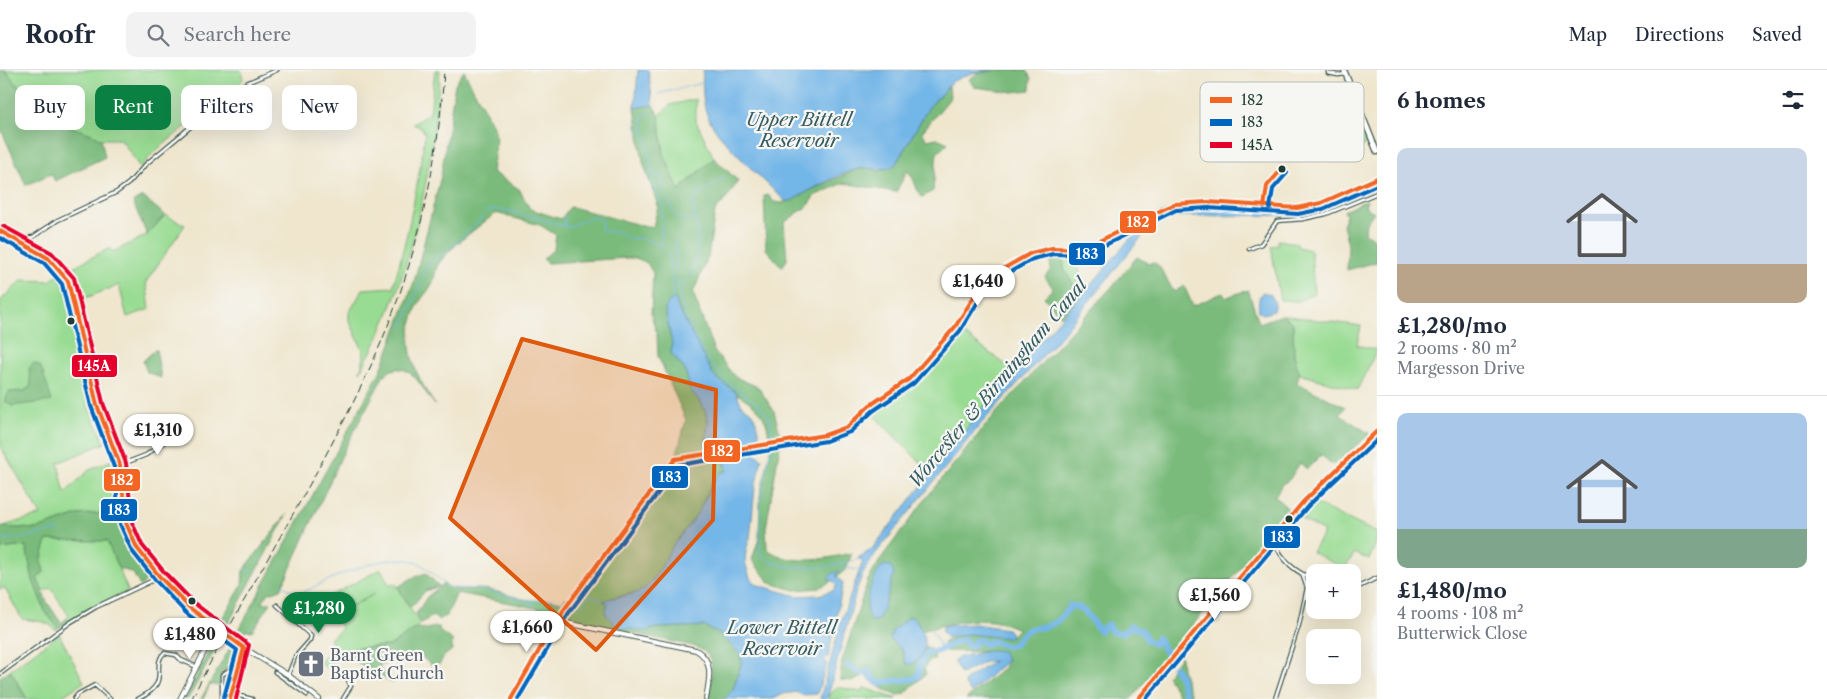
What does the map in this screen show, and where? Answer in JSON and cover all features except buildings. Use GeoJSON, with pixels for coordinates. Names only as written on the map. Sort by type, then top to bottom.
{"type":"FeatureCollection","features":[{"type":"Feature","properties":{"kind":"highway"},"geometry":{"type":"LineString","coordinates":[[1364,120],[1377,152]]}},
{"type":"Feature","properties":{"kind":"main road"},"geometry":{"type":"LineString","coordinates":[[0,231],[55,263],[68,281],[97,404],[120,465],[128,531],[137,548],[160,577],[190,608],[216,629],[276,670],[288,675],[300,687],[320,699]]}},
{"type":"Feature","properties":{"kind":"main road"},"geometry":{"type":"LineString","coordinates":[[1138,699],[1303,502],[1377,432]]}},
{"type":"Feature","properties":{"kind":"main road"},"geometry":{"type":"LineString","coordinates":[[511,699],[552,628],[558,623],[696,650],[703,655],[709,665],[706,699]]}},
{"type":"Feature","properties":{"kind":"main road"},"geometry":{"type":"LineString","coordinates":[[180,699],[216,629]]}},
{"type":"Feature","properties":{"kind":"main road"},"geometry":{"type":"LineString","coordinates":[[231,697],[244,648]]}},
{"type":"Feature","properties":{"kind":"street"},"geometry":{"type":"LineString","coordinates":[[13,239],[33,237],[58,220],[117,192],[129,183],[146,164],[244,84],[277,70]]}},
{"type":"Feature","properties":{"kind":"street"},"geometry":{"type":"LineString","coordinates":[[1328,70],[1328,73],[1338,75],[1345,72]]}},
{"type":"Feature","properties":{"kind":"street"},"geometry":{"type":"LineString","coordinates":[[558,623],[563,612],[675,459],[825,435],[847,427],[869,406],[909,379],[921,368],[956,327],[985,279],[1000,269],[1031,253],[1052,248],[1083,249],[1174,204],[1208,202],[1297,208],[1321,204],[1377,178]]}},
{"type":"Feature","properties":{"kind":"street"},"geometry":{"type":"LineString","coordinates":[[1249,249],[1261,244],[1278,221],[1303,219],[1326,214],[1377,193]]}},
{"type":"Feature","properties":{"kind":"street"},"geometry":{"type":"LineString","coordinates":[[28,247],[33,237]]}},
{"type":"Feature","properties":{"kind":"street"},"geometry":{"type":"LineString","coordinates":[[120,465],[146,455],[186,426]]}},
{"type":"Feature","properties":{"kind":"street"},"geometry":{"type":"LineString","coordinates":[[1273,537],[1282,557],[1306,576]]}},
{"type":"Feature","properties":{"kind":"street"},"geometry":{"type":"LineString","coordinates":[[1302,574],[1306,585]]}},
{"type":"Feature","properties":{"kind":"street"},"geometry":{"type":"LineString","coordinates":[[0,674],[56,631],[96,607],[160,577]]}},
{"type":"Feature","properties":{"kind":"street"},"geometry":{"type":"LineString","coordinates":[[1361,586],[1377,578]]}},
{"type":"Feature","properties":{"kind":"street"},"geometry":{"type":"LineString","coordinates":[[1275,699],[1299,625],[1306,593]]}},
{"type":"Feature","properties":{"kind":"street"},"geometry":{"type":"LineString","coordinates":[[277,606],[311,636],[310,640],[296,657],[288,675]]}},
{"type":"Feature","properties":{"kind":"street"},"geometry":{"type":"LineString","coordinates":[[138,699],[155,688],[160,675],[160,659],[164,653],[175,654],[180,660],[197,667]]}},
{"type":"Feature","properties":{"kind":"street"},"geometry":{"type":"LineString","coordinates":[[271,669],[276,670],[300,687],[307,695]]}},
{"type":"Feature","properties":{"kind":"street"},"geometry":{"type":"LineString","coordinates":[[222,699],[222,675],[229,670],[237,672]]}},
{"type":"Feature","properties":{"kind":"street"},"geometry":{"type":"LineString","coordinates":[[343,699],[352,686],[348,680],[350,677],[345,674]]}},
{"type":"Feature","properties":{"kind":"street"},"geometry":{"type":"LineString","coordinates":[[73,699],[78,694],[95,685],[110,699]]}},
{"type":"Feature","properties":{"kind":"street"},"geometry":{"type":"LineString","coordinates":[[231,697],[252,699]]}},
{"type":"Feature","properties":{"kind":"highlighted area"},"geometry":{"type":"Polygon","coordinates":[[[522,339],[716,390],[713,520],[596,650],[450,518],[522,339]]]}},
{"type":"Feature","properties":{"kind":"green space"},"geometry":{"type":"Polygon","coordinates":[[[0,70],[5,70],[18,85],[15,85],[15,130],[81,130],[101,139],[105,157],[55,181],[51,174],[26,185],[0,127],[0,70]]]}},
{"type":"Feature","properties":{"kind":"green space"},"geometry":{"type":"Polygon","coordinates":[[[5,70],[241,70],[243,80],[237,85],[181,85],[181,130],[153,153],[140,168],[121,139],[101,139],[80,130],[85,130],[85,85],[17,85],[5,70]]]}},
{"type":"Feature","properties":{"kind":"green space"},"geometry":{"type":"Polygon","coordinates":[[[435,70],[440,70],[436,109],[425,187],[417,226],[393,301],[378,337],[360,372],[364,357],[363,350],[349,320],[349,313],[363,289],[393,287],[412,211],[425,134],[422,128],[413,124],[430,113],[435,70]]]}},
{"type":"Feature","properties":{"kind":"green space"},"geometry":{"type":"Polygon","coordinates":[[[995,70],[1026,70],[1031,78],[1030,90],[1013,92],[974,87],[969,79],[977,74],[995,70]]]}},
{"type":"Feature","properties":{"kind":"green space"},"geometry":{"type":"Polygon","coordinates":[[[464,71],[495,130],[496,143],[492,172],[519,189],[530,209],[561,219],[570,207],[653,227],[658,206],[643,162],[635,108],[653,105],[659,116],[664,154],[679,190],[714,158],[738,181],[715,211],[708,257],[693,293],[714,351],[735,377],[758,387],[774,411],[780,434],[778,438],[769,440],[764,417],[758,409],[715,377],[687,327],[675,299],[665,309],[672,343],[671,353],[685,370],[690,389],[702,404],[708,418],[705,451],[682,455],[677,453],[686,420],[658,356],[657,335],[651,314],[653,273],[647,263],[636,258],[627,258],[547,263],[543,259],[554,249],[556,235],[540,225],[496,213],[447,253],[437,267],[432,285],[420,301],[414,316],[410,329],[411,355],[420,380],[435,405],[414,376],[407,371],[401,369],[393,370],[384,375],[346,446],[281,589],[267,594],[262,603],[271,603],[252,631],[246,630],[242,643],[234,639],[381,370],[414,282],[441,176],[455,84],[464,71]]]}},
{"type":"Feature","properties":{"kind":"green space"},"geometry":{"type":"Polygon","coordinates":[[[949,86],[950,98],[922,132],[927,140],[937,138],[948,143],[937,153],[933,191],[922,197],[907,171],[896,192],[843,183],[814,196],[810,204],[784,223],[787,260],[782,267],[766,249],[764,196],[768,195],[774,202],[782,203],[856,170],[870,168],[878,171],[895,165],[929,107],[949,86]]]}},
{"type":"Feature","properties":{"kind":"green space"},"geometry":{"type":"Polygon","coordinates":[[[696,99],[696,121],[714,158],[679,192],[664,154],[659,116],[670,105],[696,99]]]}},
{"type":"Feature","properties":{"kind":"green space"},"geometry":{"type":"Polygon","coordinates":[[[143,197],[165,215],[147,235],[133,202],[143,197]]]}},
{"type":"Feature","properties":{"kind":"green space"},"geometry":{"type":"Polygon","coordinates":[[[1367,200],[1365,207],[1374,212],[1366,223],[1365,233],[1377,241],[1377,262],[1347,270],[1348,245],[1343,224],[1346,215],[1344,211],[1367,200]]]}},
{"type":"Feature","properties":{"kind":"green space"},"geometry":{"type":"Polygon","coordinates":[[[165,215],[185,225],[146,282],[150,309],[127,317],[119,285],[78,301],[73,283],[65,271],[110,248],[113,252],[147,235],[165,215]]]}},
{"type":"Feature","properties":{"kind":"green space"},"geometry":{"type":"Polygon","coordinates":[[[1278,240],[1297,243],[1298,247],[1311,250],[1314,293],[1299,301],[1280,300],[1271,246],[1278,245],[1278,240]]]}},
{"type":"Feature","properties":{"kind":"green space"},"geometry":{"type":"Polygon","coordinates":[[[1049,252],[1063,253],[1064,269],[1077,291],[1083,285],[1085,292],[1061,316],[1044,297],[1053,288],[1045,277],[1051,269],[1049,252]]]}},
{"type":"Feature","properties":{"kind":"green space"},"geometry":{"type":"Polygon","coordinates":[[[1063,253],[1075,254],[1083,285],[1077,291],[1064,269],[1063,253]]]}},
{"type":"Feature","properties":{"kind":"green space"},"geometry":{"type":"Polygon","coordinates":[[[1137,257],[1149,264],[1153,262],[1159,266],[1174,292],[1184,286],[1193,306],[1222,293],[1227,297],[1248,290],[1259,323],[1282,315],[1293,323],[1294,355],[1299,374],[1297,383],[1345,407],[1340,415],[1370,434],[1333,465],[1321,455],[1307,469],[1300,463],[1289,480],[1282,484],[1275,496],[1289,510],[1131,699],[966,699],[1004,668],[1007,660],[991,652],[945,651],[943,643],[958,636],[974,634],[1008,638],[1019,629],[1006,624],[981,620],[958,622],[921,631],[918,623],[909,617],[893,630],[906,663],[925,650],[926,646],[935,653],[934,660],[930,660],[924,668],[926,674],[905,693],[898,696],[881,688],[865,675],[854,681],[840,680],[842,661],[868,580],[882,557],[927,497],[995,414],[1137,257]]]}},
{"type":"Feature","properties":{"kind":"green space"},"geometry":{"type":"Polygon","coordinates":[[[60,272],[67,291],[88,406],[105,443],[58,463],[65,493],[89,470],[112,460],[118,479],[116,512],[78,515],[37,529],[0,527],[41,515],[2,449],[0,439],[0,301],[22,280],[50,281],[60,272]]]}},
{"type":"Feature","properties":{"kind":"green space"},"geometry":{"type":"Polygon","coordinates":[[[1282,315],[1361,326],[1357,345],[1377,350],[1357,390],[1299,374],[1294,355],[1293,324],[1282,315]]]}},
{"type":"Feature","properties":{"kind":"green space"},"geometry":{"type":"Polygon","coordinates":[[[958,330],[1013,370],[932,474],[871,413],[872,408],[917,375],[958,330]]]}},
{"type":"Feature","properties":{"kind":"green space"},"geometry":{"type":"Polygon","coordinates":[[[156,349],[161,378],[147,372],[143,361],[156,349]]]}},
{"type":"Feature","properties":{"kind":"green space"},"geometry":{"type":"Polygon","coordinates":[[[34,363],[41,367],[52,401],[12,406],[5,401],[9,392],[24,391],[31,386],[29,368],[34,363]]]}},
{"type":"Feature","properties":{"kind":"green space"},"geometry":{"type":"Polygon","coordinates":[[[780,445],[766,528],[767,549],[777,555],[797,560],[819,559],[852,553],[846,569],[835,579],[819,588],[795,590],[770,583],[752,560],[759,538],[760,496],[771,448],[780,445]]]}},
{"type":"Feature","properties":{"kind":"green space"},"geometry":{"type":"Polygon","coordinates":[[[712,455],[726,455],[724,463],[727,469],[711,484],[698,513],[668,553],[663,567],[655,574],[649,585],[640,592],[611,598],[607,606],[615,626],[646,631],[656,628],[704,626],[720,634],[740,654],[742,662],[733,690],[724,699],[709,699],[712,676],[711,664],[710,658],[702,650],[693,646],[567,619],[564,616],[678,461],[712,455]]]}},
{"type":"Feature","properties":{"kind":"green space"},"geometry":{"type":"Polygon","coordinates":[[[1310,501],[1377,533],[1377,540],[1369,560],[1355,553],[1347,564],[1335,564],[1312,552],[1324,532],[1296,516],[1310,501]]]}},
{"type":"Feature","properties":{"kind":"green space"},"geometry":{"type":"Polygon","coordinates":[[[116,512],[132,548],[149,570],[151,578],[140,586],[133,573],[118,568],[107,541],[47,540],[41,561],[44,572],[37,578],[47,602],[61,623],[66,619],[69,622],[58,628],[45,611],[33,580],[26,546],[0,549],[0,527],[37,529],[78,515],[116,512]]]}},
{"type":"Feature","properties":{"kind":"green space"},"geometry":{"type":"Polygon","coordinates":[[[287,514],[225,630],[218,625],[242,586],[243,571],[287,514]]]}},
{"type":"Feature","properties":{"kind":"green space"},"geometry":{"type":"Polygon","coordinates":[[[47,540],[107,541],[128,591],[96,605],[69,622],[66,619],[69,616],[51,588],[43,592],[37,578],[44,572],[41,561],[47,540]]]}},
{"type":"Feature","properties":{"kind":"green space"},"geometry":{"type":"Polygon","coordinates":[[[26,546],[33,580],[45,611],[58,628],[55,630],[49,624],[22,619],[4,587],[0,590],[0,549],[26,546]]]}},
{"type":"Feature","properties":{"kind":"green space"},"geometry":{"type":"Polygon","coordinates":[[[381,569],[390,586],[395,583],[398,587],[420,624],[408,635],[389,646],[366,647],[344,651],[326,668],[319,661],[335,649],[330,639],[341,629],[338,615],[374,594],[336,614],[326,598],[381,569]]]}},
{"type":"Feature","properties":{"kind":"green space"},"geometry":{"type":"Polygon","coordinates":[[[426,573],[439,586],[425,591],[412,606],[409,606],[398,587],[412,578],[426,573]]]}},
{"type":"Feature","properties":{"kind":"green space"},"geometry":{"type":"Polygon","coordinates":[[[443,584],[456,589],[481,589],[528,600],[562,602],[565,598],[568,600],[556,619],[547,610],[457,593],[447,615],[438,620],[433,616],[421,623],[416,614],[427,597],[443,584]]]}},
{"type":"Feature","properties":{"kind":"green space"},"geometry":{"type":"Polygon","coordinates":[[[439,627],[440,632],[452,640],[452,650],[443,657],[440,664],[432,666],[419,654],[379,665],[381,671],[391,678],[392,683],[342,653],[358,648],[389,646],[417,628],[427,629],[439,627]]]}},
{"type":"Feature","properties":{"kind":"green space"},"geometry":{"type":"Polygon","coordinates":[[[59,634],[84,682],[58,699],[27,699],[10,670],[59,634]]]}},
{"type":"Feature","properties":{"kind":"green space"},"geometry":{"type":"Polygon","coordinates":[[[215,638],[220,641],[188,699],[185,699],[215,638]]]}},
{"type":"Feature","properties":{"kind":"green space"},"geometry":{"type":"Polygon","coordinates":[[[232,644],[240,651],[238,661],[233,661],[229,668],[221,672],[220,685],[210,685],[203,699],[201,699],[232,644]]]}},
{"type":"Feature","properties":{"kind":"green space"},"geometry":{"type":"Polygon","coordinates":[[[1181,656],[1182,670],[1192,699],[1181,699],[1167,676],[1181,656]]]}},
{"type":"Feature","properties":{"kind":"green space"},"geometry":{"type":"Polygon","coordinates":[[[10,670],[27,699],[0,699],[0,677],[10,670]]]}},
{"type":"Feature","properties":{"kind":"green space"},"geometry":{"type":"Polygon","coordinates":[[[838,687],[861,692],[864,688],[897,699],[829,699],[830,694],[838,687]]]}},
{"type":"Feature","properties":{"kind":"water"},"geometry":{"type":"Polygon","coordinates":[[[638,70],[648,70],[653,105],[635,108],[638,70]]]}},
{"type":"Feature","properties":{"kind":"water","name":"Upper Bittell Reservoir"},"geometry":{"type":"Polygon","coordinates":[[[703,70],[995,70],[972,73],[953,81],[929,107],[895,165],[886,169],[863,168],[851,171],[791,201],[785,201],[755,173],[715,129],[705,108],[703,70]]]}},
{"type":"Feature","properties":{"kind":"water"},"geometry":{"type":"Polygon","coordinates":[[[1377,182],[1377,188],[1351,201],[1311,215],[1178,216],[1157,223],[1144,234],[1059,338],[980,425],[876,553],[864,571],[857,588],[827,699],[820,699],[842,618],[863,561],[858,558],[871,550],[1013,370],[1085,292],[1139,228],[1157,215],[1175,209],[1309,209],[1328,204],[1377,182]]]}},
{"type":"Feature","properties":{"kind":"water"},"geometry":{"type":"Polygon","coordinates":[[[1263,292],[1271,295],[1275,303],[1273,311],[1264,314],[1259,312],[1258,307],[1259,298],[1263,292]]]}},
{"type":"Feature","properties":{"kind":"water"},"geometry":{"type":"Polygon","coordinates":[[[675,298],[679,310],[714,376],[736,392],[742,406],[753,413],[759,431],[758,438],[753,442],[709,448],[706,445],[708,418],[702,404],[690,389],[685,370],[671,353],[672,343],[665,309],[669,301],[675,298]]]}},
{"type":"Feature","properties":{"kind":"water","name":"Lower Bittell Reservoir"},"geometry":{"type":"Polygon","coordinates":[[[748,452],[756,454],[762,459],[755,487],[750,538],[746,550],[745,562],[750,578],[758,585],[797,596],[819,595],[834,590],[837,584],[828,578],[833,573],[839,571],[836,576],[843,583],[828,657],[823,658],[827,663],[817,694],[802,695],[796,692],[783,694],[774,699],[724,699],[733,690],[742,662],[740,654],[720,634],[704,626],[656,628],[646,631],[617,627],[605,613],[608,603],[603,601],[640,591],[653,579],[672,547],[695,517],[717,477],[727,469],[724,458],[726,455],[748,452]]]}},
{"type":"Feature","properties":{"kind":"water"},"geometry":{"type":"Polygon","coordinates":[[[884,565],[891,566],[894,574],[880,617],[878,620],[872,621],[868,616],[867,601],[872,584],[884,565]]]}},
{"type":"Feature","properties":{"kind":"water"},"geometry":{"type":"Polygon","coordinates":[[[909,617],[913,617],[918,623],[925,642],[922,654],[911,665],[906,663],[903,651],[890,639],[893,630],[909,617]]]}},
{"type":"Feature","properties":{"kind":"water"},"geometry":{"type":"Polygon","coordinates":[[[975,624],[1007,629],[1011,632],[1011,636],[1008,638],[968,634],[947,638],[941,630],[944,626],[975,624]]]}},
{"type":"Feature","properties":{"kind":"water"},"geometry":{"type":"Polygon","coordinates":[[[993,650],[1002,651],[1007,660],[971,693],[964,683],[965,680],[994,661],[985,662],[961,674],[953,661],[960,657],[993,650]]]}},
{"type":"Feature","properties":{"kind":"waterway"},"geometry":{"type":"LineString","coordinates":[[659,94],[702,83]]}},
{"type":"Feature","properties":{"kind":"waterway"},"geometry":{"type":"LineString","coordinates":[[649,109],[651,112],[642,117],[651,166],[655,175],[660,175],[668,200],[677,217],[696,221]]}},
{"type":"Feature","properties":{"kind":"waterway"},"geometry":{"type":"LineString","coordinates":[[636,124],[639,133]]}},
{"type":"Feature","properties":{"kind":"waterway"},"geometry":{"type":"LineString","coordinates":[[649,172],[662,206],[661,252]]}},
{"type":"Feature","properties":{"kind":"waterway"},"geometry":{"type":"LineString","coordinates":[[724,177],[701,193],[692,202],[697,224],[697,249],[691,272],[686,282],[678,289],[688,323],[699,346],[720,375],[766,413],[771,423],[771,440]]}},
{"type":"Feature","properties":{"kind":"waterway"},"geometry":{"type":"LineString","coordinates":[[402,328],[429,263],[455,244],[488,210],[506,210],[568,227],[589,218],[601,218],[602,231],[619,232],[627,238],[643,239],[661,245]]}},
{"type":"Feature","properties":{"kind":"waterway"},"geometry":{"type":"LineString","coordinates":[[564,215],[565,226]]}},
{"type":"Feature","properties":{"kind":"waterway"},"geometry":{"type":"LineString","coordinates":[[675,240],[678,289]]}},
{"type":"Feature","properties":{"kind":"waterway"},"geometry":{"type":"LineString","coordinates":[[669,254],[673,299]]}},
{"type":"Feature","properties":{"kind":"waterway"},"geometry":{"type":"LineString","coordinates":[[771,447],[760,501],[760,553],[780,565],[807,568],[835,565],[859,559]]}},
{"type":"Feature","properties":{"kind":"waterway"},"geometry":{"type":"LineString","coordinates":[[0,539],[28,537],[57,530],[58,533]]}},
{"type":"Feature","properties":{"kind":"waterway"},"geometry":{"type":"LineString","coordinates":[[281,585],[299,594],[362,566],[398,559],[413,561],[426,568]]}},
{"type":"Feature","properties":{"kind":"waterway"},"geometry":{"type":"LineString","coordinates":[[839,571],[846,568],[859,570]]}},
{"type":"Feature","properties":{"kind":"waterway"},"geometry":{"type":"LineString","coordinates":[[427,569],[449,588],[479,589],[525,600],[545,601],[551,599],[562,602],[565,598],[568,600]]}},
{"type":"Feature","properties":{"kind":"waterway"},"geometry":{"type":"LineString","coordinates":[[246,570],[252,572]]}},
{"type":"Feature","properties":{"kind":"waterway"},"geometry":{"type":"LineString","coordinates":[[573,604],[581,605],[590,595],[603,601]]}},
{"type":"Feature","properties":{"kind":"waterway"},"geometry":{"type":"LineString","coordinates":[[1067,600],[1071,606]]}},
{"type":"Feature","properties":{"kind":"waterway"},"geometry":{"type":"LineString","coordinates":[[525,601],[535,605]]}},
{"type":"Feature","properties":{"kind":"waterway"},"geometry":{"type":"LineString","coordinates":[[847,665],[862,674],[869,671],[873,679],[879,684],[913,679],[919,675],[920,664],[927,653],[932,653],[965,640],[968,646],[972,646],[975,641],[981,640],[985,645],[991,641],[1007,646],[1014,645],[1025,632],[1030,629],[1050,625],[1059,619],[1071,606],[1076,606],[1084,611],[1100,631],[1108,624],[1112,632],[1123,633],[1131,626],[1142,631],[1147,640],[1154,644],[1158,638],[1167,655]]}},
{"type":"Feature","properties":{"kind":"waterway"},"geometry":{"type":"LineString","coordinates":[[931,629],[942,650]]}},
{"type":"Feature","properties":{"kind":"waterway"},"geometry":{"type":"LineString","coordinates":[[1174,667],[1179,674],[1187,699]]}},
{"type":"Feature","properties":{"kind":"railway"},"geometry":{"type":"LineString","coordinates":[[192,698],[235,616],[326,455],[384,336],[410,263],[429,186],[436,148],[444,70]]}},
{"type":"Feature","properties":{"kind":"transit line","name":"182"},"geometry":{"type":"LineString","coordinates":[[1264,207],[1267,186],[1282,169]]}},
{"type":"Feature","properties":{"kind":"transit line","name":"183"},"geometry":{"type":"LineString","coordinates":[[1270,208],[1273,189],[1287,173]]}},
{"type":"Feature","properties":{"kind":"transit line","name":"182"},"geometry":{"type":"LineString","coordinates":[[558,623],[563,611],[675,459],[825,435],[847,427],[869,406],[909,379],[955,327],[985,279],[1031,253],[1052,248],[1083,249],[1174,204],[1208,202],[1297,208],[1321,203],[1377,178]]}},
{"type":"Feature","properties":{"kind":"transit line","name":"183"},"geometry":{"type":"LineString","coordinates":[[518,699],[568,614],[679,465],[826,441],[850,432],[873,411],[914,383],[960,331],[989,284],[1033,259],[1053,254],[1085,255],[1176,210],[1208,208],[1298,214],[1323,209],[1377,185]]}},
{"type":"Feature","properties":{"kind":"transit line","name":"145A"},"geometry":{"type":"LineString","coordinates":[[3,226],[52,253],[74,278],[103,403],[126,463],[132,522],[142,545],[165,573],[194,603],[249,645],[236,699]]}},
{"type":"Feature","properties":{"kind":"transit line","name":"182"},"geometry":{"type":"LineString","coordinates":[[0,231],[48,258],[68,281],[97,405],[120,465],[126,523],[137,548],[160,577],[190,608],[244,648]]}},
{"type":"Feature","properties":{"kind":"transit line","name":"183"},"geometry":{"type":"LineString","coordinates":[[0,238],[44,263],[62,284],[91,406],[114,467],[120,524],[132,551],[156,581],[186,613],[237,650],[224,697]]}},
{"type":"Feature","properties":{"kind":"transit line","name":"182"},"geometry":{"type":"LineString","coordinates":[[1138,699],[1303,502],[1377,431]]}},
{"type":"Feature","properties":{"kind":"transit line","name":"183"},"geometry":{"type":"LineString","coordinates":[[1146,699],[1308,506],[1377,440]]}},
{"type":"Feature","properties":{"kind":"transit line","name":"182"},"geometry":{"type":"LineString","coordinates":[[511,699],[552,628],[558,623]]}},
{"type":"Feature","properties":{"kind":"transit line","name":"182"},"geometry":{"type":"LineString","coordinates":[[230,699],[244,648]]}},
{"type":"Feature","properties":{"kind":"place","name":"Barnt Green Baptist Church"},"geometry":{"type":"Point","coordinates":[311,664]}},
{"type":"Feature","properties":{"kind":"water label","name":"Worcester & Birmingham Canal"},"geometry":{"type":"Point","coordinates":[998,383]}}]}
